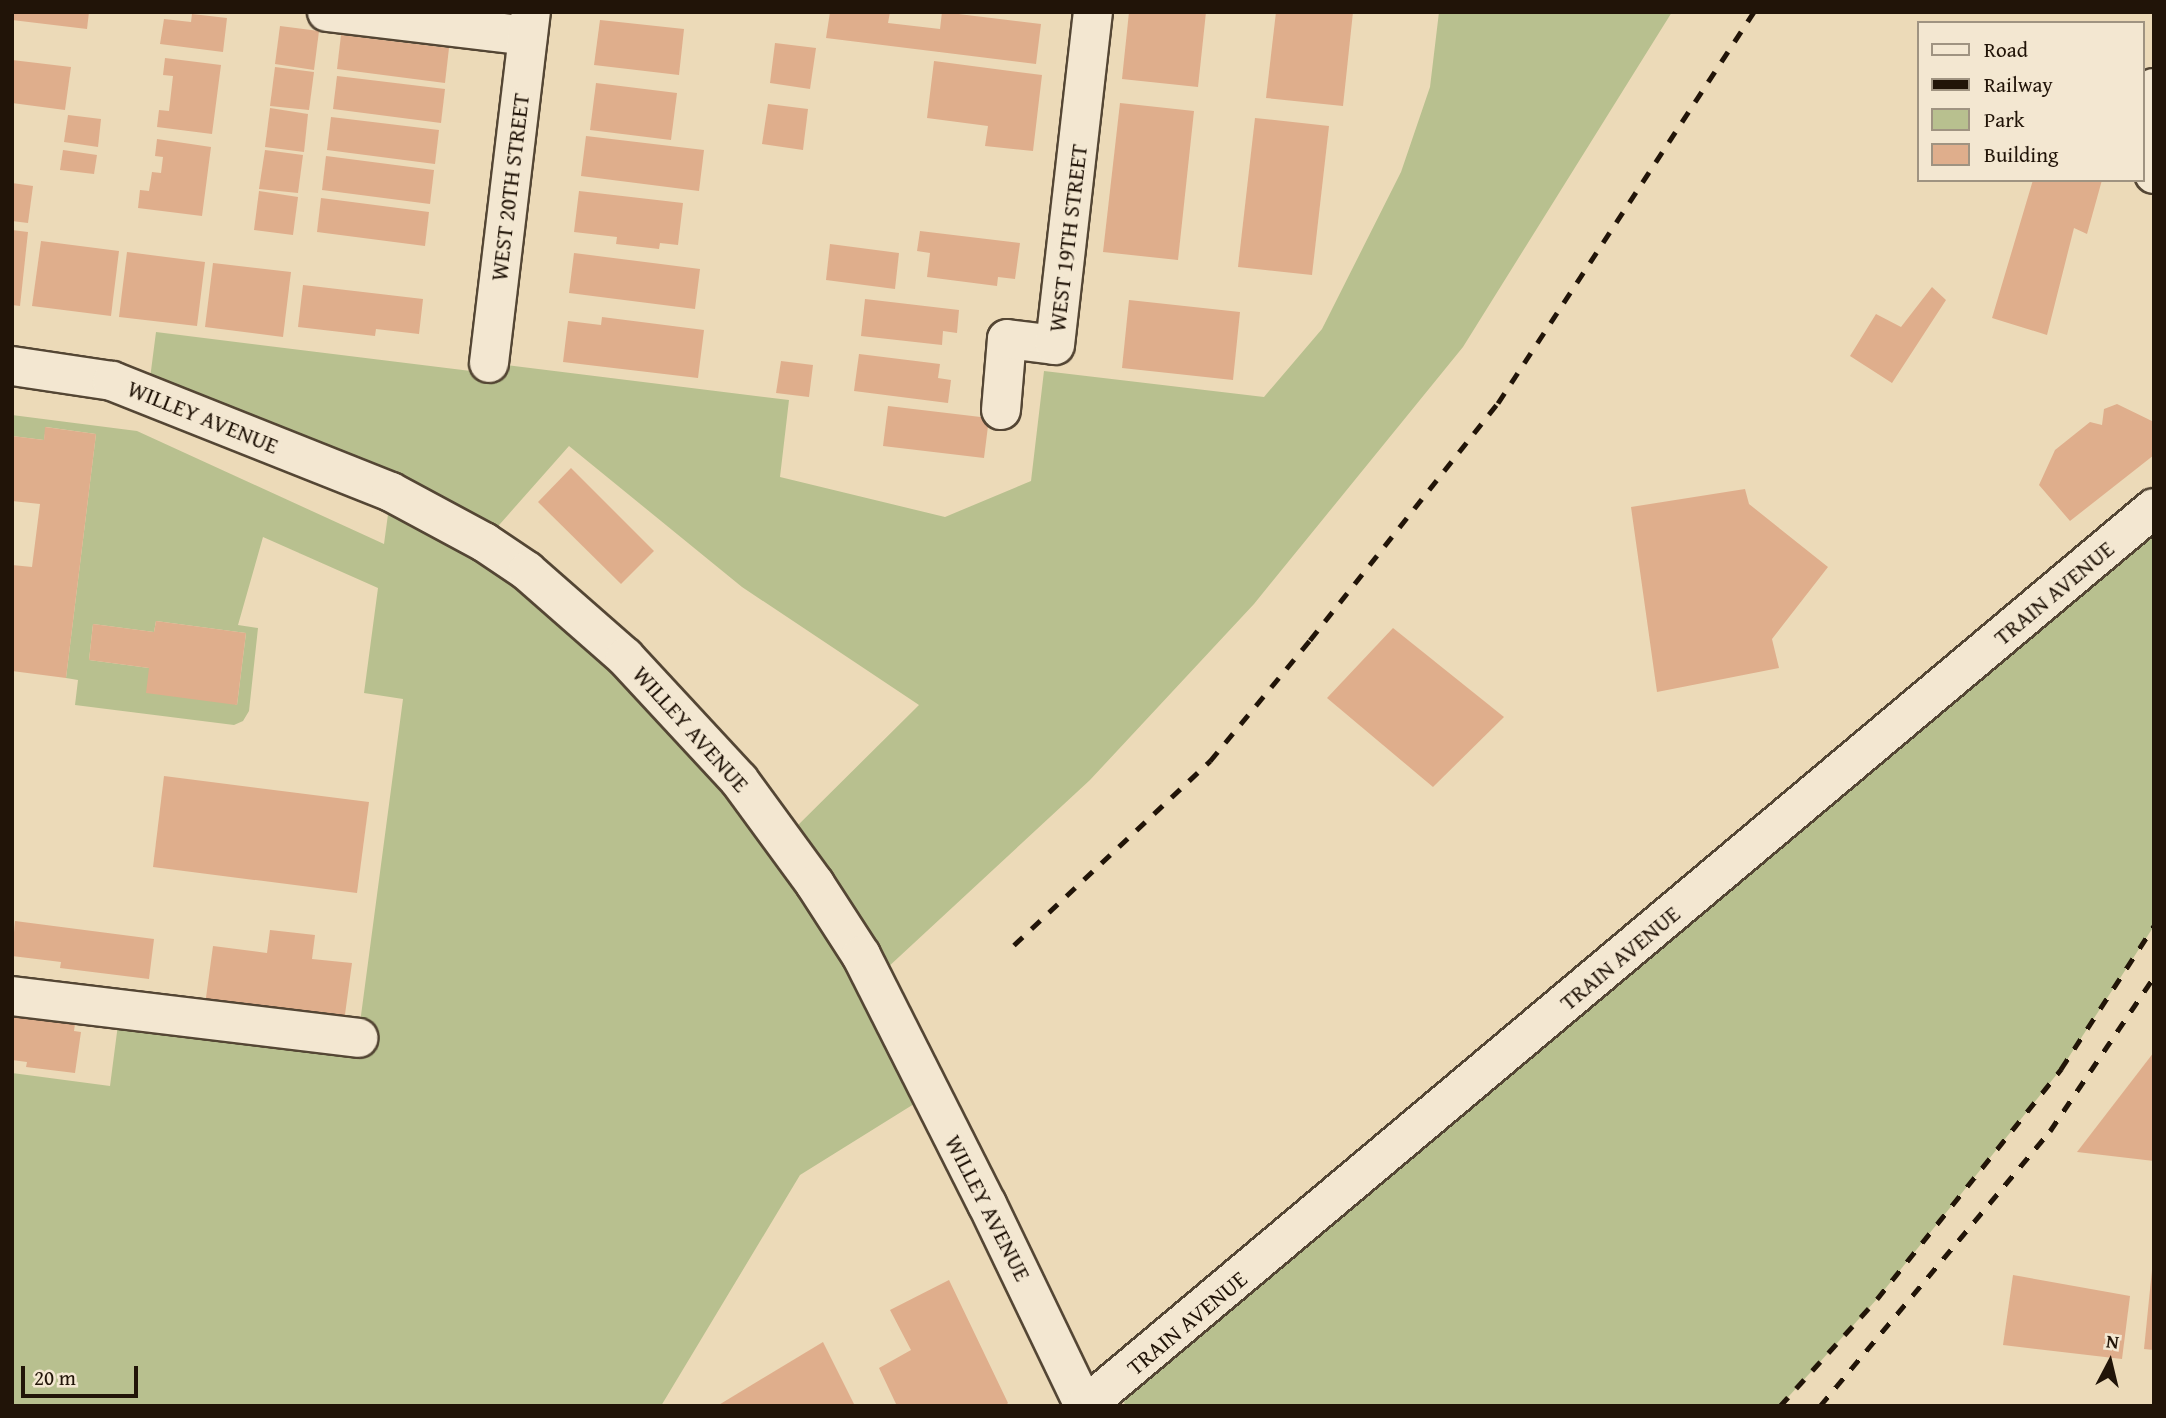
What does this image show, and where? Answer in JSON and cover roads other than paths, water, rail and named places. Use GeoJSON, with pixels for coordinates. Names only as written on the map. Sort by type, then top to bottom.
{"type":"FeatureCollection","features":[{"type":"Feature","properties":{"kind":"street"},"geometry":{"type":"LineString","coordinates":[[327,12],[529,24]]}},
{"type":"Feature","properties":{"kind":"street","name":"WEST 19TH STREET"},"geometry":{"type":"LineString","coordinates":[[1001,410],[1007,339],[1055,345],[1093,12]]}},
{"type":"Feature","properties":{"kind":"street","name":"WEST 20TH STREET"},"geometry":{"type":"LineString","coordinates":[[489,363],[529,24]]}},
{"type":"Feature","properties":{"kind":"street"},"geometry":{"type":"LineString","coordinates":[[2154,88],[2146,144],[2154,174]]}},
{"type":"Feature","properties":{"kind":"street","name":"WILLEY AVENUE"},"geometry":{"type":"LineString","coordinates":[[12,366],[112,381],[391,492],[484,542],[527,571],[625,657],[739,780],[815,884],[860,955],[993,1216],[1085,1406]]}},
{"type":"Feature","properties":{"kind":"street","name":"TRAIN AVENUE"},"geometry":{"type":"LineString","coordinates":[[1085,1406],[2154,508]]}},
{"type":"Feature","properties":{"kind":"street"},"geometry":{"type":"LineString","coordinates":[[12,996],[358,1038]]}},
{"type":"Feature","properties":{"kind":"railway"},"geometry":{"type":"LineString","coordinates":[[1014,945],[1210,761],[1498,403],[1754,12]]}},
{"type":"Feature","properties":{"kind":"railway"},"geometry":{"type":"LineString","coordinates":[[1780,1406],[1877,1299],[2061,1069],[2154,926]]}},
{"type":"Feature","properties":{"kind":"railway"},"geometry":{"type":"LineString","coordinates":[[1820,1406],[2050,1131],[2154,977]]}}]}
